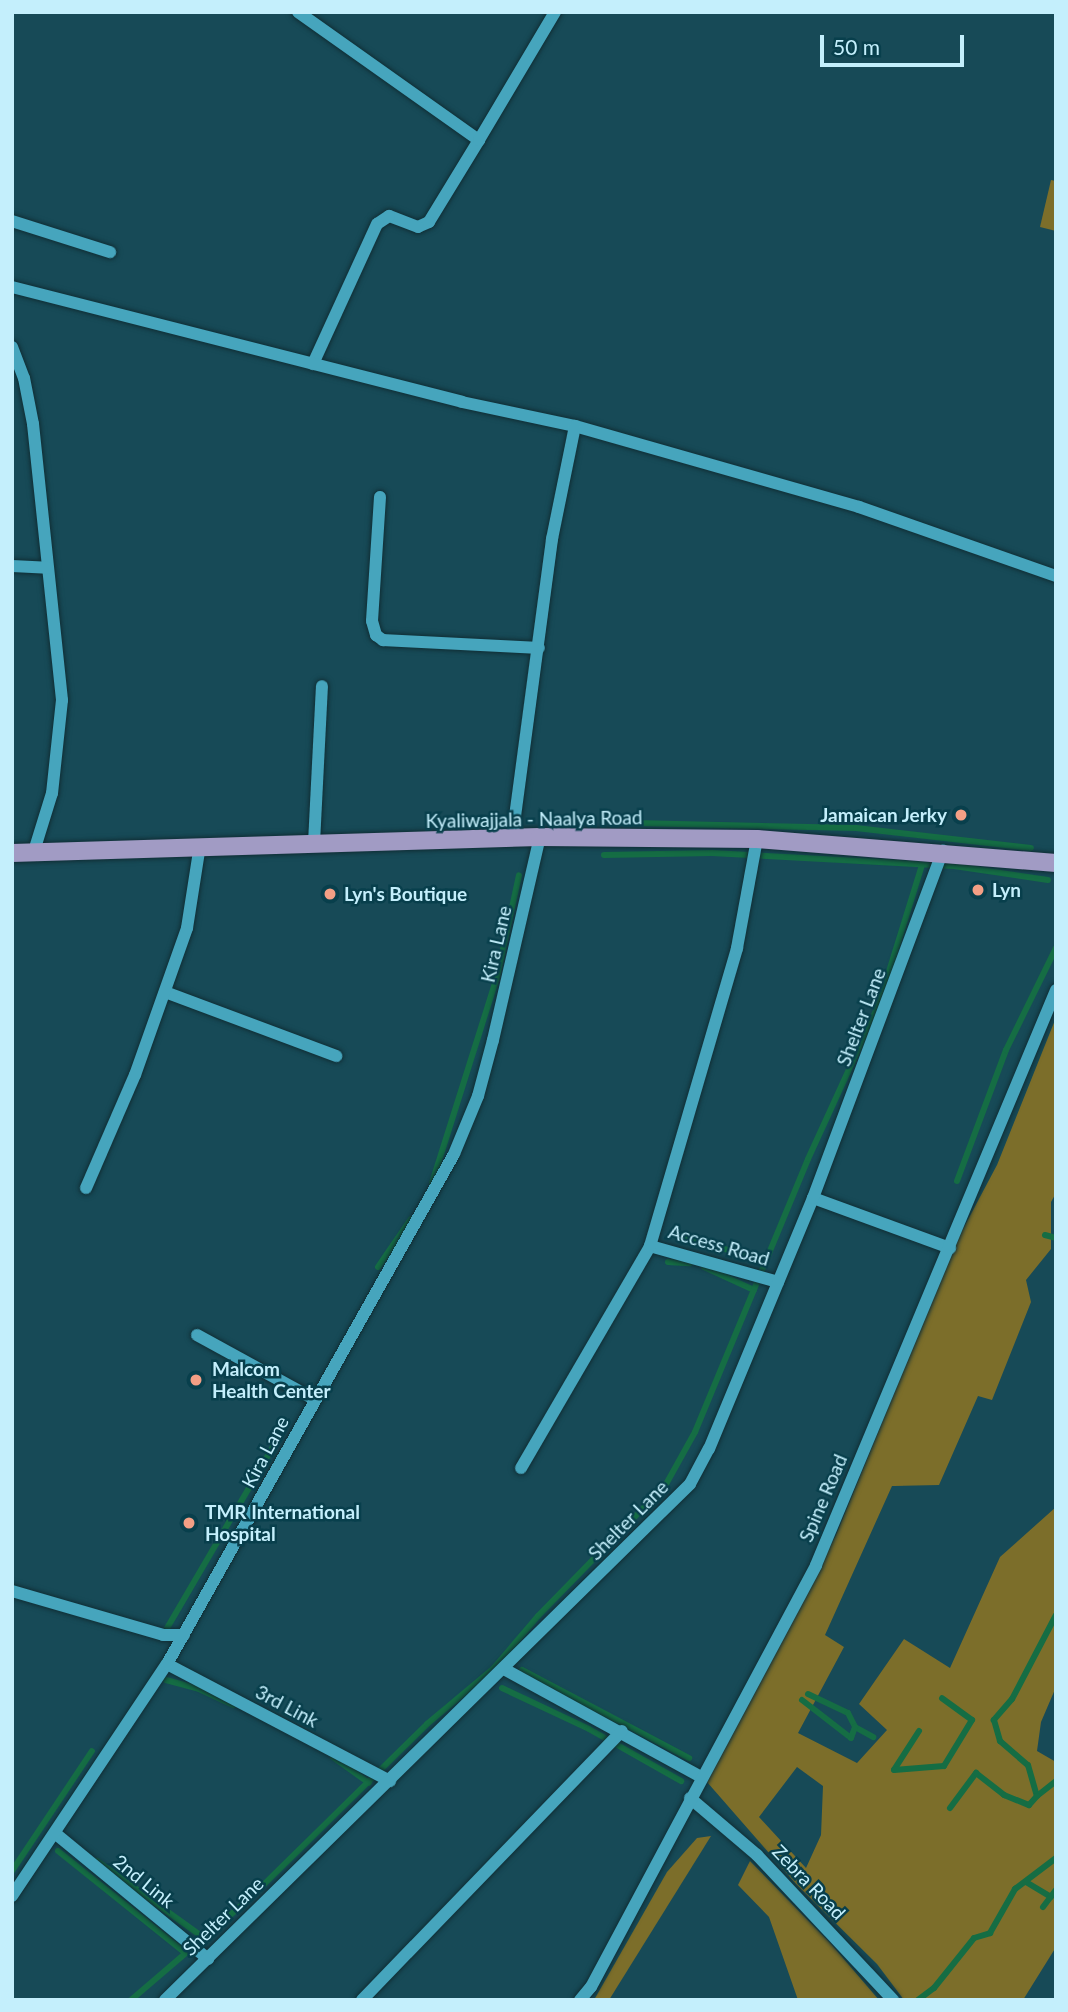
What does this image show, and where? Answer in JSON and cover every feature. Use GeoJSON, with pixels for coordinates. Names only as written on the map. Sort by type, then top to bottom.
{"type":"FeatureCollection","features":[{"type":"Feature","properties":{"kind":"main road","name":"Kyaliwajjala - Naalya Road"},"geometry":{"type":"LineString","coordinates":[[12,853],[200,845],[540,837],[754,850],[942,855],[1056,863]]}},
{"type":"Feature","properties":{"kind":"street"},"geometry":{"type":"LineString","coordinates":[[298,12],[479,141]]}},
{"type":"Feature","properties":{"kind":"street"},"geometry":{"type":"LineString","coordinates":[[313,364],[377,223],[389,216],[418,227],[429,222],[555,12]]}},
{"type":"Feature","properties":{"kind":"street"},"geometry":{"type":"LineString","coordinates":[[12,221],[110,252]]}},
{"type":"Feature","properties":{"kind":"street"},"geometry":{"type":"LineString","coordinates":[[12,287],[313,364],[575,426],[859,507],[1056,576]]}},
{"type":"Feature","properties":{"kind":"street"},"geometry":{"type":"LineString","coordinates":[[12,347],[24,378],[33,424],[62,700],[52,793],[33,851]]}},
{"type":"Feature","properties":{"kind":"street"},"geometry":{"type":"LineString","coordinates":[[512,839],[552,539],[575,426]]}},
{"type":"Feature","properties":{"kind":"street"},"geometry":{"type":"LineString","coordinates":[[380,497],[372,621],[376,635],[383,640],[539,648]]}},
{"type":"Feature","properties":{"kind":"street"},"geometry":{"type":"LineString","coordinates":[[12,566],[47,568]]}},
{"type":"Feature","properties":{"kind":"street"},"geometry":{"type":"LineString","coordinates":[[314,843],[322,686]]}},
{"type":"Feature","properties":{"kind":"street","name":"Kira Lane"},"geometry":{"type":"LineString","coordinates":[[12,1896],[56,1834],[167,1664],[454,1154],[478,1096],[540,837]]}},
{"type":"Feature","properties":{"kind":"street"},"geometry":{"type":"LineString","coordinates":[[86,1188],[165,992],[187,928],[200,845]]}},
{"type":"Feature","properties":{"kind":"street"},"geometry":{"type":"LineString","coordinates":[[521,1468],[650,1246],[737,948],[754,850]]}},
{"type":"Feature","properties":{"kind":"street","name":"Shelter Lane"},"geometry":{"type":"LineString","coordinates":[[165,2000],[198,1950],[390,1781],[690,1484],[709,1449],[773,1280],[813,1198],[942,855]]}},
{"type":"Feature","properties":{"kind":"street","name":"Spine Road"},"geometry":{"type":"LineString","coordinates":[[580,2000],[591,1987],[816,1565],[950,1248],[1001,1115],[1056,990]]}},
{"type":"Feature","properties":{"kind":"street"},"geometry":{"type":"LineString","coordinates":[[165,992],[336,1056]]}},
{"type":"Feature","properties":{"kind":"street"},"geometry":{"type":"LineString","coordinates":[[813,1198],[950,1248]]}},
{"type":"Feature","properties":{"kind":"street","name":"Access Road"},"geometry":{"type":"LineString","coordinates":[[650,1246],[773,1280]]}},
{"type":"Feature","properties":{"kind":"street"},"geometry":{"type":"LineString","coordinates":[[197,1335],[314,1399]]}},
{"type":"Feature","properties":{"kind":"street"},"geometry":{"type":"LineString","coordinates":[[12,1591],[163,1635],[184,1635]]}},
{"type":"Feature","properties":{"kind":"street","name":"3rd Link"},"geometry":{"type":"LineString","coordinates":[[167,1664],[390,1781]]}},
{"type":"Feature","properties":{"kind":"street"},"geometry":{"type":"LineString","coordinates":[[504,1669],[616,1738],[701,1777]]}},
{"type":"Feature","properties":{"kind":"street"},"geometry":{"type":"LineString","coordinates":[[362,2000],[616,1738]]}},
{"type":"Feature","properties":{"kind":"street","name":"Zebra Road"},"geometry":{"type":"LineString","coordinates":[[690,1798],[757,1855],[893,2000]]}},
{"type":"Feature","properties":{"kind":"street","name":"2nd Link"},"geometry":{"type":"LineString","coordinates":[[56,1834],[198,1950]]}},
{"type":"Feature","properties":{"kind":"shaded area"},"geometry":{"type":"Polygon","coordinates":[[[1051,180],[1056,181],[1056,231],[1040,227],[1051,180]]]}},
{"type":"Feature","properties":{"kind":"shaded area"},"geometry":{"type":"Polygon","coordinates":[[[1055,1020],[1056,1193],[1051,1202],[1051,1249],[1026,1280],[1031,1302],[992,1400],[978,1396],[939,1485],[892,1486],[825,1635],[844,1647],[798,1733],[857,1763],[887,1730],[859,1704],[904,1639],[950,1668],[1000,1557],[1056,1507],[1056,1687],[1041,1722],[1037,1751],[1056,1762],[1056,1947],[1023,2000],[904,2000],[877,1964],[796,1884],[707,1782],[836,1535],[955,1244],[997,1165],[1055,1020]],[[797,1767],[759,1817],[806,1868],[821,1835],[823,1786],[797,1767]]]}},
{"type":"Feature","properties":{"kind":"shaded area"},"geometry":{"type":"Polygon","coordinates":[[[711,1836],[609,2000],[594,2000],[667,1872],[697,1838],[711,1836]]]}},
{"type":"Feature","properties":{"kind":"shaded area"},"geometry":{"type":"Polygon","coordinates":[[[750,1861],[831,1944],[879,2000],[798,2000],[769,1917],[738,1885],[750,1861]]]}},
{"type":"Feature","properties":{"kind":"waterway"},"geometry":{"type":"LineString","coordinates":[[633,823],[856,828],[1031,848]]}},
{"type":"Feature","properties":{"kind":"waterway"},"geometry":{"type":"LineString","coordinates":[[604,855],[712,853],[954,866],[1048,880]]}},
{"type":"Feature","properties":{"kind":"waterway"},"geometry":{"type":"LineString","coordinates":[[131,2000],[249,1899],[427,1724],[494,1668],[538,1616],[665,1486],[695,1432],[808,1159],[879,1004],[922,865]]}},
{"type":"Feature","properties":{"kind":"waterway"},"geometry":{"type":"LineString","coordinates":[[432,1183],[497,977],[519,875]]}},
{"type":"Feature","properties":{"kind":"waterway"},"geometry":{"type":"LineString","coordinates":[[957,1181],[1006,1050],[1056,948]]}},
{"type":"Feature","properties":{"kind":"waterway"},"geometry":{"type":"LineString","coordinates":[[378,1267],[411,1219]]}},
{"type":"Feature","properties":{"kind":"waterway"},"geometry":{"type":"LineString","coordinates":[[674,1233],[766,1262]]}},
{"type":"Feature","properties":{"kind":"waterway"},"geometry":{"type":"LineString","coordinates":[[1045,1235],[1056,1238]]}},
{"type":"Feature","properties":{"kind":"waterway"},"geometry":{"type":"LineString","coordinates":[[668,1262],[690,1263]]}},
{"type":"Feature","properties":{"kind":"waterway"},"geometry":{"type":"LineString","coordinates":[[704,1267],[754,1290]]}},
{"type":"Feature","properties":{"kind":"waterway"},"geometry":{"type":"LineString","coordinates":[[163,1635],[275,1443]]}},
{"type":"Feature","properties":{"kind":"waterway"},"geometry":{"type":"LineString","coordinates":[[1056,1615],[1012,1699],[994,1720],[1000,1741],[1028,1765],[1037,1796],[1056,1781]]}},
{"type":"Feature","properties":{"kind":"waterway"},"geometry":{"type":"LineString","coordinates":[[522,1670],[689,1758]]}},
{"type":"Feature","properties":{"kind":"waterway"},"geometry":{"type":"LineString","coordinates":[[166,1680],[199,1689],[233,1705]]}},
{"type":"Feature","properties":{"kind":"waterway"},"geometry":{"type":"LineString","coordinates":[[502,1688],[589,1729],[681,1781]]}},
{"type":"Feature","properties":{"kind":"waterway"},"geometry":{"type":"LineString","coordinates":[[808,1694],[848,1713],[855,1727],[873,1737]]}},
{"type":"Feature","properties":{"kind":"waterway"},"geometry":{"type":"LineString","coordinates":[[919,1731],[894,1770],[944,1766],[972,1720],[942,1698]]}},
{"type":"Feature","properties":{"kind":"waterway"},"geometry":{"type":"LineString","coordinates":[[802,1700],[851,1738],[855,1727]]}},
{"type":"Feature","properties":{"kind":"waterway"},"geometry":{"type":"LineString","coordinates":[[12,1871],[92,1751]]}},
{"type":"Feature","properties":{"kind":"waterway"},"geometry":{"type":"LineString","coordinates":[[333,1757],[369,1783]]}},
{"type":"Feature","properties":{"kind":"waterway"},"geometry":{"type":"LineString","coordinates":[[950,1808],[976,1773],[1004,1795],[1029,1805],[1037,1796]]}},
{"type":"Feature","properties":{"kind":"waterway"},"geometry":{"type":"LineString","coordinates":[[58,1851],[184,1952]]}},
{"type":"Feature","properties":{"kind":"waterway"},"geometry":{"type":"LineString","coordinates":[[918,2000],[934,1988],[974,1938],[990,1933],[1015,1889],[1056,1858]]}},
{"type":"Feature","properties":{"kind":"waterway"},"geometry":{"type":"LineString","coordinates":[[97,1861],[204,1938]]}},
{"type":"Feature","properties":{"kind":"waterway"},"geometry":{"type":"LineString","coordinates":[[1026,1882],[1051,1897]]}},
{"type":"Feature","properties":{"kind":"waterway"},"geometry":{"type":"LineString","coordinates":[[1043,1907],[1056,1890]]}},
{"type":"Feature","properties":{"kind":"place","name":"Jamaican Jerky"},"geometry":{"type":"Point","coordinates":[961,815]}},
{"type":"Feature","properties":{"kind":"place","name":"Lyn"},"geometry":{"type":"Point","coordinates":[978,890]}},
{"type":"Feature","properties":{"kind":"place","name":"Lyn's Boutique"},"geometry":{"type":"Point","coordinates":[330,894]}},
{"type":"Feature","properties":{"kind":"place","name":"Malcom Health Center"},"geometry":{"type":"Point","coordinates":[196,1380]}},
{"type":"Feature","properties":{"kind":"place","name":"TMR International Hospital"},"geometry":{"type":"Point","coordinates":[189,1523]}}]}
